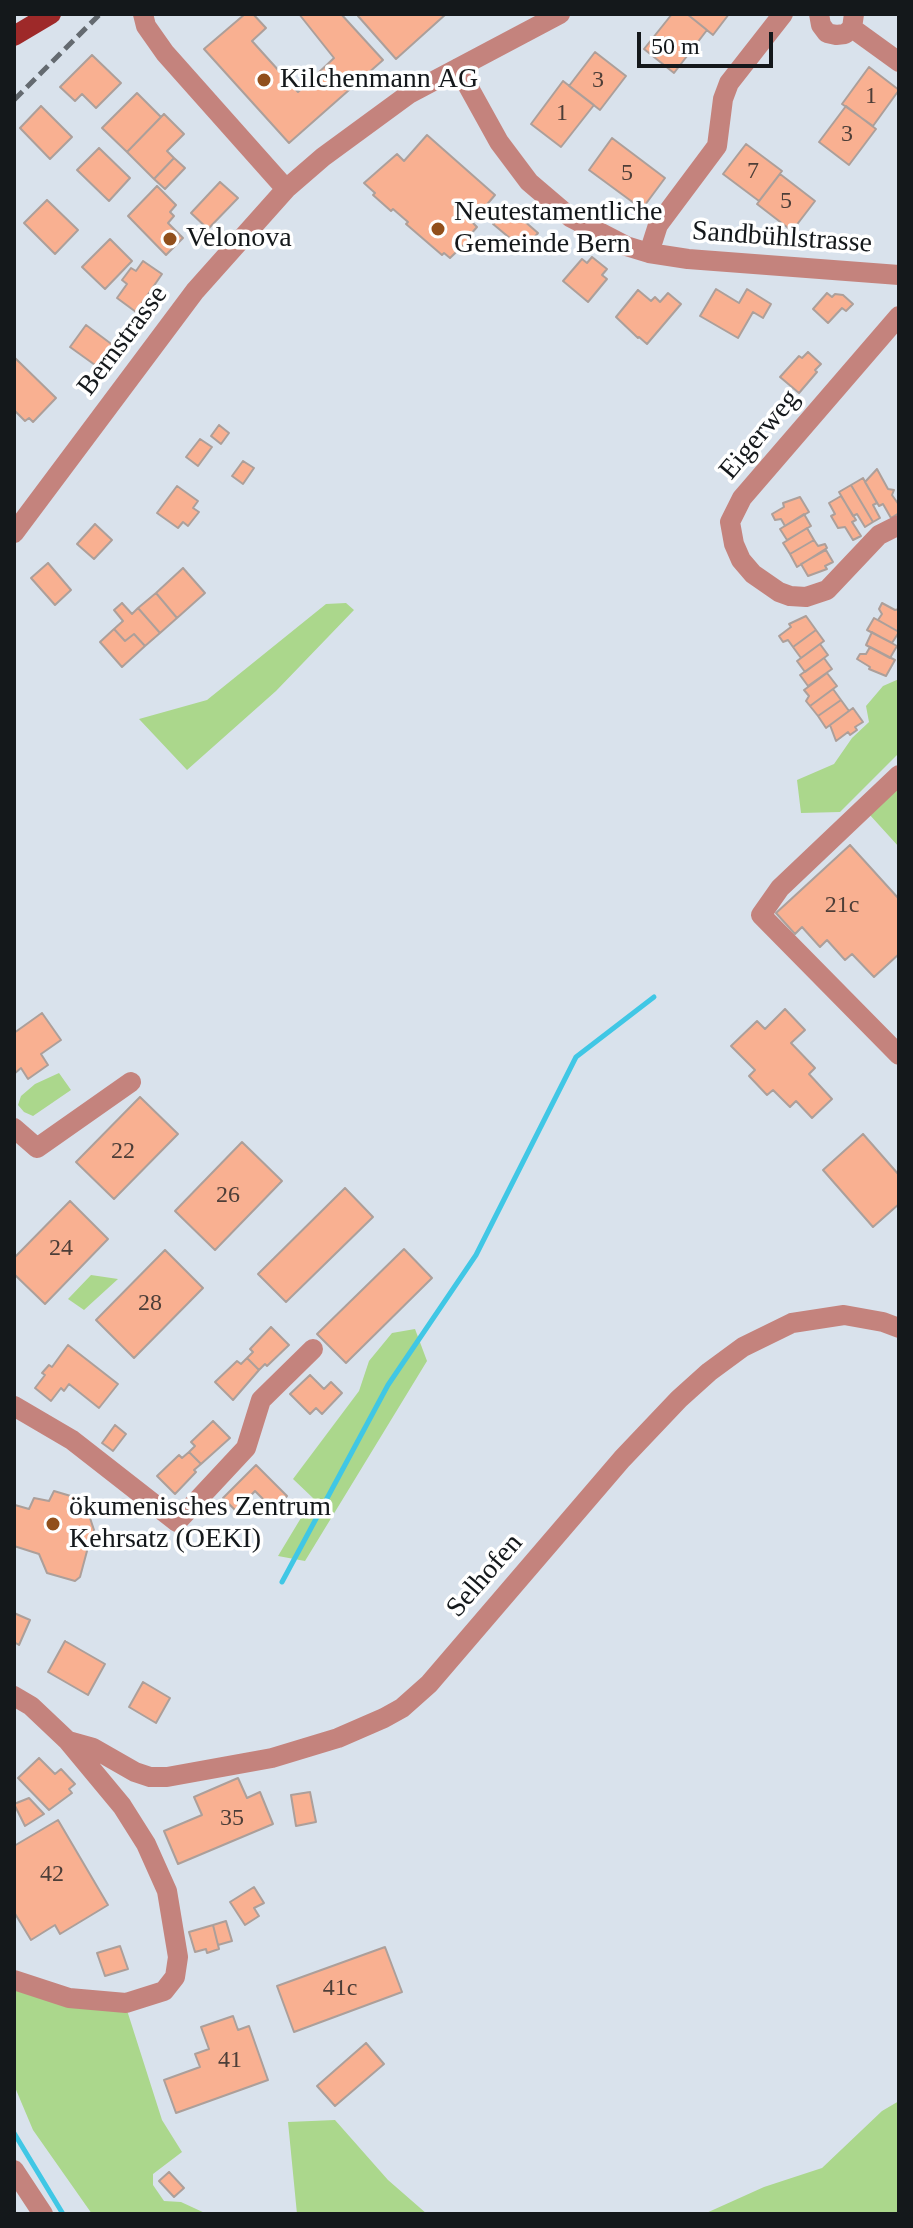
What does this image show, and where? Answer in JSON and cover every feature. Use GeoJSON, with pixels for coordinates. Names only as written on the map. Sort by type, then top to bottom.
{"type":"FeatureCollection","features":[{"type":"Feature","properties":{"kind":"main road"},"geometry":{"type":"LineString","coordinates":[[14,36],[51,14]]}},
{"type":"Feature","properties":{"kind":"street"},"geometry":{"type":"LineString","coordinates":[[143,14],[146,26],[165,53],[286,189]]}},
{"type":"Feature","properties":{"kind":"street","name":"Bernstrasse"},"geometry":{"type":"LineString","coordinates":[[14,533],[195,291],[286,189],[323,157],[398,102],[560,14]]}},
{"type":"Feature","properties":{"kind":"street"},"geometry":{"type":"LineString","coordinates":[[649,253],[658,225],[717,146],[723,99],[729,83],[783,14]]}},
{"type":"Feature","properties":{"kind":"street"},"geometry":{"type":"LineString","coordinates":[[819,14],[821,25],[827,33],[845,34],[853,21],[899,62]]}},
{"type":"Feature","properties":{"kind":"street","name":"Sandbühlstrasse"},"geometry":{"type":"LineString","coordinates":[[458,68],[499,142],[529,182],[570,217],[626,246],[688,259],[899,275]]}},
{"type":"Feature","properties":{"kind":"street","name":"Eigerweg"},"geometry":{"type":"LineString","coordinates":[[899,316],[742,498],[730,522],[741,560],[753,574],[779,592],[806,597],[827,590],[879,535],[899,525]]}},
{"type":"Feature","properties":{"kind":"street"},"geometry":{"type":"LineString","coordinates":[[899,775],[780,888],[761,915],[899,1055]]}},
{"type":"Feature","properties":{"kind":"street"},"geometry":{"type":"LineString","coordinates":[[14,1128],[37,1148],[131,1082]]}},
{"type":"Feature","properties":{"kind":"street","name":"Selhofen"},"geometry":{"type":"LineString","coordinates":[[68,1741],[93,1748],[135,1772],[150,1777],[167,1777],[272,1758],[338,1738],[384,1718],[402,1708],[429,1684],[622,1459],[709,1372],[743,1347],[792,1323],[844,1315],[899,1328]]}},
{"type":"Feature","properties":{"kind":"street"},"geometry":{"type":"LineString","coordinates":[[14,1406],[72,1440],[177,1522],[246,1448],[261,1400],[313,1349]]}},
{"type":"Feature","properties":{"kind":"street"},"geometry":{"type":"LineString","coordinates":[[14,1696],[31,1706],[68,1741],[122,1806],[146,1844],[167,1891],[178,1957],[175,1977],[164,1991],[126,2003],[69,1998],[14,1980]]}},
{"type":"Feature","properties":{"kind":"street"},"geometry":{"type":"LineString","coordinates":[[14,2170],[43,2214]]}},
{"type":"Feature","properties":{"kind":"green space"},"geometry":{"type":"Polygon","coordinates":[[[346,603],[354,610],[276,691],[187,770],[139,719],[207,700],[326,604],[346,603]]]}},
{"type":"Feature","properties":{"kind":"green space"},"geometry":{"type":"Polygon","coordinates":[[[899,679],[899,753],[840,812],[801,813],[797,780],[834,764],[852,738],[869,722],[866,706],[883,686],[899,679]]]}},
{"type":"Feature","properties":{"kind":"green space"},"geometry":{"type":"Polygon","coordinates":[[[899,787],[899,847],[869,814],[899,787]]]}},
{"type":"Feature","properties":{"kind":"green space"},"geometry":{"type":"Polygon","coordinates":[[[59,1073],[71,1090],[33,1116],[24,1112],[18,1105],[21,1096],[35,1084],[59,1073]]]}},
{"type":"Feature","properties":{"kind":"green space"},"geometry":{"type":"Polygon","coordinates":[[[91,1275],[118,1279],[84,1310],[68,1299],[91,1275]]]}},
{"type":"Feature","properties":{"kind":"green space"},"geometry":{"type":"Polygon","coordinates":[[[415,1329],[427,1361],[305,1561],[278,1556],[313,1498],[293,1479],[359,1391],[369,1361],[392,1333],[415,1329]]]}},
{"type":"Feature","properties":{"kind":"green space"},"geometry":{"type":"Polygon","coordinates":[[[14,1978],[125,2004],[162,2120],[182,2152],[153,2174],[153,2185],[164,2201],[181,2202],[207,2214],[92,2214],[33,2130],[14,2085],[14,1978]]]}},
{"type":"Feature","properties":{"kind":"green space"},"geometry":{"type":"Polygon","coordinates":[[[899,2101],[899,2214],[704,2214],[764,2187],[822,2168],[882,2111],[899,2101]]]}},
{"type":"Feature","properties":{"kind":"green space"},"geometry":{"type":"Polygon","coordinates":[[[335,2120],[388,2180],[427,2214],[297,2214],[288,2122],[335,2120]]]}},
{"type":"Feature","properties":{"kind":"building"},"geometry":{"type":"Polygon","coordinates":[[[245,14],[253,14],[266,28],[252,41],[298,92],[334,58],[299,14],[341,14],[383,60],[289,143],[204,49],[245,14]]]}},
{"type":"Feature","properties":{"kind":"building"},"geometry":{"type":"Polygon","coordinates":[[[446,14],[396,59],[358,16],[446,14]]]}},
{"type":"Feature","properties":{"kind":"building"},"geometry":{"type":"Polygon","coordinates":[[[672,14],[687,14],[707,30],[674,73],[644,49],[672,14]]]}},
{"type":"Feature","properties":{"kind":"building"},"geometry":{"type":"Polygon","coordinates":[[[687,14],[729,14],[713,35],[687,14]]]}},
{"type":"Feature","properties":{"kind":"building"},"geometry":{"type":"Polygon","coordinates":[[[595,52],[626,76],[600,110],[569,86],[595,52]]]}},
{"type":"Feature","properties":{"kind":"building"},"geometry":{"type":"Polygon","coordinates":[[[92,55],[121,83],[96,108],[82,94],[75,101],[60,87],[92,55]]]}},
{"type":"Feature","properties":{"kind":"building"},"geometry":{"type":"Polygon","coordinates":[[[869,67],[899,90],[873,126],[842,104],[869,67]]]}},
{"type":"Feature","properties":{"kind":"building"},"geometry":{"type":"Polygon","coordinates":[[[563,81],[594,105],[561,147],[531,124],[563,81]]]}},
{"type":"Feature","properties":{"kind":"building"},"geometry":{"type":"Polygon","coordinates":[[[137,93],[161,117],[127,152],[102,128],[137,93]]]}},
{"type":"Feature","properties":{"kind":"building"},"geometry":{"type":"Polygon","coordinates":[[[41,106],[72,137],[50,159],[20,128],[41,106]]]}},
{"type":"Feature","properties":{"kind":"building"},"geometry":{"type":"Polygon","coordinates":[[[846,106],[876,129],[849,165],[819,142],[846,106]]]}},
{"type":"Feature","properties":{"kind":"building"},"geometry":{"type":"Polygon","coordinates":[[[164,114],[184,134],[167,151],[174,158],[154,179],[127,152],[164,114]]]}},
{"type":"Feature","properties":{"kind":"building"},"geometry":{"type":"Polygon","coordinates":[[[427,135],[495,195],[472,222],[477,227],[470,235],[472,237],[450,258],[444,253],[442,255],[393,209],[391,211],[364,183],[397,154],[404,161],[427,135]]]}},
{"type":"Feature","properties":{"kind":"building"},"geometry":{"type":"Polygon","coordinates":[[[612,138],[665,178],[642,209],[589,170],[612,138]]]}},
{"type":"Feature","properties":{"kind":"building"},"geometry":{"type":"Polygon","coordinates":[[[746,144],[782,171],[759,201],[723,174],[746,144]]]}},
{"type":"Feature","properties":{"kind":"building"},"geometry":{"type":"Polygon","coordinates":[[[99,148],[130,178],[109,201],[77,170],[99,148]]]}},
{"type":"Feature","properties":{"kind":"building"},"geometry":{"type":"Polygon","coordinates":[[[174,158],[185,168],[165,189],[154,179],[174,158]]]}},
{"type":"Feature","properties":{"kind":"building"},"geometry":{"type":"Polygon","coordinates":[[[780,174],[815,201],[792,231],[757,204],[780,174]]]}},
{"type":"Feature","properties":{"kind":"building"},"geometry":{"type":"Polygon","coordinates":[[[220,182],[238,198],[208,229],[191,213],[220,182]]]}},
{"type":"Feature","properties":{"kind":"building"},"geometry":{"type":"Polygon","coordinates":[[[157,186],[176,205],[170,212],[174,216],[168,223],[183,238],[166,255],[128,216],[157,186]]]}},
{"type":"Feature","properties":{"kind":"building"},"geometry":{"type":"Polygon","coordinates":[[[47,200],[78,230],[55,254],[24,223],[47,200]]]}},
{"type":"Feature","properties":{"kind":"building"},"geometry":{"type":"Polygon","coordinates":[[[508,207],[538,233],[524,250],[493,224],[508,207]]]}},
{"type":"Feature","properties":{"kind":"building"},"geometry":{"type":"Polygon","coordinates":[[[110,239],[132,261],[105,289],[82,267],[110,239]]]}},
{"type":"Feature","properties":{"kind":"building"},"geometry":{"type":"Polygon","coordinates":[[[592,257],[607,269],[602,275],[607,279],[588,302],[563,281],[582,259],[587,263],[592,257]]]}},
{"type":"Feature","properties":{"kind":"building"},"geometry":{"type":"Polygon","coordinates":[[[143,261],[162,274],[136,312],[117,298],[127,284],[122,280],[131,268],[136,271],[143,261]]]}},
{"type":"Feature","properties":{"kind":"building"},"geometry":{"type":"Polygon","coordinates":[[[716,289],[739,303],[747,289],[771,304],[763,318],[753,312],[738,338],[700,316],[716,289]]]}},
{"type":"Feature","properties":{"kind":"building"},"geometry":{"type":"Polygon","coordinates":[[[638,290],[651,301],[655,297],[660,302],[668,293],[681,304],[647,344],[616,317],[638,290]]]}},
{"type":"Feature","properties":{"kind":"building"},"geometry":{"type":"Polygon","coordinates":[[[827,293],[832,297],[835,294],[843,295],[853,304],[846,311],[842,308],[828,323],[813,309],[827,293]]]}},
{"type":"Feature","properties":{"kind":"building"},"geometry":{"type":"Polygon","coordinates":[[[86,325],[118,349],[102,370],[70,347],[86,325]]]}},
{"type":"Feature","properties":{"kind":"building"},"geometry":{"type":"Polygon","coordinates":[[[808,352],[821,364],[799,393],[780,377],[799,356],[802,358],[808,352]]]}},
{"type":"Feature","properties":{"kind":"building"},"geometry":{"type":"Polygon","coordinates":[[[14,357],[56,398],[33,422],[29,418],[25,421],[14,410],[14,357]]]}},
{"type":"Feature","properties":{"kind":"building"},"geometry":{"type":"Polygon","coordinates":[[[219,425],[229,433],[221,444],[211,436],[219,425]]]}},
{"type":"Feature","properties":{"kind":"building"},"geometry":{"type":"Polygon","coordinates":[[[200,439],[212,447],[198,466],[186,457],[200,439]]]}},
{"type":"Feature","properties":{"kind":"building"},"geometry":{"type":"Polygon","coordinates":[[[243,461],[254,468],[243,484],[232,476],[243,461]]]}},
{"type":"Feature","properties":{"kind":"building"},"geometry":{"type":"Polygon","coordinates":[[[877,469],[888,489],[894,490],[892,495],[899,505],[899,513],[891,518],[883,504],[879,506],[865,482],[877,469]]]}},
{"type":"Feature","properties":{"kind":"building"},"geometry":{"type":"Polygon","coordinates":[[[863,478],[877,503],[873,505],[880,518],[873,522],[851,485],[863,478]]]}},
{"type":"Feature","properties":{"kind":"building"},"geometry":{"type":"Polygon","coordinates":[[[851,485],[873,522],[865,527],[857,514],[853,516],[839,492],[851,485]]]}},
{"type":"Feature","properties":{"kind":"building"},"geometry":{"type":"Polygon","coordinates":[[[177,486],[198,501],[193,508],[199,512],[188,526],[183,522],[178,528],[157,513],[177,486]]]}},
{"type":"Feature","properties":{"kind":"building"},"geometry":{"type":"Polygon","coordinates":[[[841,496],[856,520],[852,522],[861,536],[853,540],[845,527],[838,528],[831,516],[835,514],[829,503],[841,496]]]}},
{"type":"Feature","properties":{"kind":"building"},"geometry":{"type":"Polygon","coordinates":[[[800,497],[809,512],[785,526],[781,519],[775,520],[772,514],[784,507],[783,503],[800,497]]]}},
{"type":"Feature","properties":{"kind":"building"},"geometry":{"type":"Polygon","coordinates":[[[804,514],[811,526],[787,540],[780,529],[804,514]]]}},
{"type":"Feature","properties":{"kind":"building"},"geometry":{"type":"Polygon","coordinates":[[[95,524],[112,540],[94,559],[77,544],[95,524]]]}},
{"type":"Feature","properties":{"kind":"building"},"geometry":{"type":"Polygon","coordinates":[[[807,528],[814,540],[790,554],[783,543],[807,528]]]}},
{"type":"Feature","properties":{"kind":"building"},"geometry":{"type":"Polygon","coordinates":[[[814,540],[818,546],[825,544],[827,548],[797,567],[790,554],[814,540]]]}},
{"type":"Feature","properties":{"kind":"building"},"geometry":{"type":"Polygon","coordinates":[[[826,550],[833,562],[825,566],[827,569],[808,576],[801,564],[826,550]]]}},
{"type":"Feature","properties":{"kind":"building"},"geometry":{"type":"Polygon","coordinates":[[[48,563],[71,590],[55,605],[31,578],[48,563]]]}},
{"type":"Feature","properties":{"kind":"building"},"geometry":{"type":"Polygon","coordinates":[[[183,568],[205,593],[177,618],[156,593],[183,568]]]}},
{"type":"Feature","properties":{"kind":"building"},"geometry":{"type":"Polygon","coordinates":[[[156,593],[177,618],[160,633],[138,608],[156,593]]]}},
{"type":"Feature","properties":{"kind":"building"},"geometry":{"type":"Polygon","coordinates":[[[122,603],[132,614],[138,608],[160,633],[145,646],[134,634],[125,641],[114,629],[123,621],[114,610],[122,603]]]}},
{"type":"Feature","properties":{"kind":"building"},"geometry":{"type":"Polygon","coordinates":[[[882,603],[899,609],[899,632],[878,620],[882,614],[879,609],[882,603]]]}},
{"type":"Feature","properties":{"kind":"building"},"geometry":{"type":"Polygon","coordinates":[[[806,616],[816,630],[793,647],[788,640],[783,642],[779,636],[791,627],[789,624],[806,616]]]}},
{"type":"Feature","properties":{"kind":"building"},"geometry":{"type":"Polygon","coordinates":[[[874,618],[899,632],[892,643],[867,630],[874,618]]]}},
{"type":"Feature","properties":{"kind":"building"},"geometry":{"type":"Polygon","coordinates":[[[114,629],[125,641],[134,634],[145,646],[122,667],[100,642],[114,629]]]}},
{"type":"Feature","properties":{"kind":"building"},"geometry":{"type":"Polygon","coordinates":[[[816,630],[824,641],[801,658],[793,647],[816,630]]]}},
{"type":"Feature","properties":{"kind":"building"},"geometry":{"type":"Polygon","coordinates":[[[872,632],[897,646],[890,658],[866,645],[872,632]]]}},
{"type":"Feature","properties":{"kind":"building"},"geometry":{"type":"Polygon","coordinates":[[[820,644],[828,655],[805,672],[797,661],[820,644]]]}},
{"type":"Feature","properties":{"kind":"building"},"geometry":{"type":"Polygon","coordinates":[[[870,647],[895,660],[886,676],[869,669],[857,659],[860,654],[866,654],[870,647]]]}},
{"type":"Feature","properties":{"kind":"building"},"geometry":{"type":"Polygon","coordinates":[[[824,658],[832,669],[808,686],[800,675],[824,658]]]}},
{"type":"Feature","properties":{"kind":"building"},"geometry":{"type":"Polygon","coordinates":[[[827,673],[837,686],[810,706],[806,701],[809,696],[804,690],[827,673]]]}},
{"type":"Feature","properties":{"kind":"building"},"geometry":{"type":"Polygon","coordinates":[[[833,689],[841,700],[818,716],[810,706],[833,689]]]}},
{"type":"Feature","properties":{"kind":"building"},"geometry":{"type":"Polygon","coordinates":[[[841,700],[849,711],[826,728],[818,716],[841,700]]]}},
{"type":"Feature","properties":{"kind":"building"},"geometry":{"type":"Polygon","coordinates":[[[853,708],[863,722],[850,735],[848,732],[836,741],[830,725],[853,708]]]}},
{"type":"Feature","properties":{"kind":"building"},"geometry":{"type":"Polygon","coordinates":[[[850,845],[899,899],[899,954],[874,977],[852,954],[845,960],[827,940],[820,947],[802,927],[795,934],[776,913],[850,845]]]}},
{"type":"Feature","properties":{"kind":"building"},"geometry":{"type":"Polygon","coordinates":[[[785,1009],[805,1030],[791,1043],[815,1068],[809,1074],[832,1099],[812,1118],[796,1101],[790,1107],[773,1090],[767,1095],[749,1076],[755,1070],[731,1046],[757,1021],[765,1029],[785,1009]]]}},
{"type":"Feature","properties":{"kind":"building"},"geometry":{"type":"Polygon","coordinates":[[[42,1013],[61,1040],[41,1054],[48,1065],[28,1079],[21,1068],[14,1074],[14,1033],[42,1013]]]}},
{"type":"Feature","properties":{"kind":"building"},"geometry":{"type":"Polygon","coordinates":[[[140,1097],[178,1134],[114,1199],[76,1162],[140,1097]]]}},
{"type":"Feature","properties":{"kind":"building"},"geometry":{"type":"Polygon","coordinates":[[[863,1134],[899,1175],[899,1204],[873,1227],[823,1170],[863,1134]]]}},
{"type":"Feature","properties":{"kind":"building"},"geometry":{"type":"Polygon","coordinates":[[[242,1142],[282,1181],[215,1250],[175,1211],[242,1142]]]}},
{"type":"Feature","properties":{"kind":"building"},"geometry":{"type":"Polygon","coordinates":[[[345,1188],[373,1217],[286,1302],[258,1274],[345,1188]]]}},
{"type":"Feature","properties":{"kind":"building"},"geometry":{"type":"Polygon","coordinates":[[[70,1201],[108,1239],[45,1304],[14,1274],[14,1258],[70,1201]]]}},
{"type":"Feature","properties":{"kind":"building"},"geometry":{"type":"Polygon","coordinates":[[[404,1249],[432,1278],[346,1363],[317,1334],[404,1249]]]}},
{"type":"Feature","properties":{"kind":"building"},"geometry":{"type":"Polygon","coordinates":[[[165,1250],[203,1288],[134,1358],[96,1320],[165,1250]]]}},
{"type":"Feature","properties":{"kind":"building"},"geometry":{"type":"Polygon","coordinates":[[[271,1327],[289,1345],[259,1370],[247,1358],[253,1352],[250,1349],[271,1327]]]}},
{"type":"Feature","properties":{"kind":"building"},"geometry":{"type":"Polygon","coordinates":[[[68,1345],[118,1384],[99,1408],[69,1384],[64,1391],[61,1388],[51,1401],[35,1388],[45,1375],[42,1373],[49,1365],[52,1367],[68,1345]]]}},
{"type":"Feature","properties":{"kind":"building"},"geometry":{"type":"Polygon","coordinates":[[[247,1358],[259,1370],[233,1400],[215,1382],[237,1361],[241,1364],[247,1358]]]}},
{"type":"Feature","properties":{"kind":"building"},"geometry":{"type":"Polygon","coordinates":[[[310,1375],[324,1389],[331,1382],[342,1393],[322,1414],[316,1408],[310,1414],[290,1394],[310,1375]]]}},
{"type":"Feature","properties":{"kind":"building"},"geometry":{"type":"Polygon","coordinates":[[[213,1421],[230,1438],[201,1464],[189,1452],[195,1446],[191,1442],[213,1421]]]}},
{"type":"Feature","properties":{"kind":"building"},"geometry":{"type":"Polygon","coordinates":[[[115,1425],[126,1434],[113,1451],[102,1443],[115,1425]]]}},
{"type":"Feature","properties":{"kind":"building"},"geometry":{"type":"Polygon","coordinates":[[[189,1452],[201,1464],[175,1494],[157,1476],[179,1455],[182,1458],[189,1452]]]}},
{"type":"Feature","properties":{"kind":"building"},"geometry":{"type":"Polygon","coordinates":[[[256,1465],[287,1496],[274,1510],[255,1491],[236,1511],[223,1498],[256,1465]]]}},
{"type":"Feature","properties":{"kind":"building","name":"ökumenisches Zentrum Kehrsatz (OEKI)"},"geometry":{"type":"Polygon","coordinates":[[[54,1491],[84,1500],[99,1545],[98,1549],[86,1545],[80,1577],[75,1581],[47,1573],[39,1554],[14,1546],[14,1500],[15,1505],[29,1509],[34,1498],[49,1501],[54,1491]]]}},
{"type":"Feature","properties":{"kind":"building"},"geometry":{"type":"Polygon","coordinates":[[[14,1613],[30,1620],[19,1645],[14,1642],[14,1613]]]}},
{"type":"Feature","properties":{"kind":"building"},"geometry":{"type":"Polygon","coordinates":[[[65,1641],[105,1664],[88,1695],[48,1672],[65,1641]]]}},
{"type":"Feature","properties":{"kind":"building"},"geometry":{"type":"Polygon","coordinates":[[[143,1682],[170,1698],[156,1723],[129,1707],[143,1682]]]}},
{"type":"Feature","properties":{"kind":"building"},"geometry":{"type":"Polygon","coordinates":[[[39,1758],[55,1774],[61,1769],[75,1784],[69,1789],[72,1793],[49,1810],[18,1778],[39,1758]]]}},
{"type":"Feature","properties":{"kind":"building"},"geometry":{"type":"Polygon","coordinates":[[[238,1778],[247,1798],[260,1792],[273,1824],[178,1864],[164,1831],[202,1815],[194,1797],[238,1778]]]}},
{"type":"Feature","properties":{"kind":"building"},"geometry":{"type":"Polygon","coordinates":[[[310,1792],[316,1822],[296,1826],[291,1795],[310,1792]]]}},
{"type":"Feature","properties":{"kind":"building"},"geometry":{"type":"Polygon","coordinates":[[[29,1798],[44,1814],[25,1826],[14,1804],[29,1798]]]}},
{"type":"Feature","properties":{"kind":"building"},"geometry":{"type":"Polygon","coordinates":[[[58,1820],[108,1905],[60,1934],[55,1925],[31,1940],[14,1912],[14,1846],[58,1820]]]}},
{"type":"Feature","properties":{"kind":"building"},"geometry":{"type":"Polygon","coordinates":[[[254,1887],[264,1903],[254,1908],[259,1916],[245,1925],[230,1902],[254,1887]]]}},
{"type":"Feature","properties":{"kind":"building"},"geometry":{"type":"Polygon","coordinates":[[[226,1921],[232,1941],[218,1945],[213,1925],[226,1921]]]}},
{"type":"Feature","properties":{"kind":"building"},"geometry":{"type":"Polygon","coordinates":[[[213,1925],[219,1949],[207,1953],[206,1949],[195,1952],[189,1932],[213,1925]]]}},
{"type":"Feature","properties":{"kind":"building"},"geometry":{"type":"Polygon","coordinates":[[[120,1946],[128,1969],[105,1976],[97,1953],[120,1946]]]}},
{"type":"Feature","properties":{"kind":"building"},"geometry":{"type":"Polygon","coordinates":[[[385,1947],[402,1992],[294,2032],[277,1986],[385,1947]]]}},
{"type":"Feature","properties":{"kind":"building"},"geometry":{"type":"Polygon","coordinates":[[[233,2016],[238,2030],[249,2026],[268,2080],[176,2113],[164,2080],[200,2067],[195,2054],[209,2049],[201,2027],[233,2016]]]}},
{"type":"Feature","properties":{"kind":"building"},"geometry":{"type":"Polygon","coordinates":[[[366,2043],[384,2064],[335,2106],[317,2086],[366,2043]]]}},
{"type":"Feature","properties":{"kind":"building"},"geometry":{"type":"Polygon","coordinates":[[[169,2172],[184,2188],[174,2197],[159,2181],[169,2172]]]}},
{"type":"Feature","properties":{"kind":"waterway"},"geometry":{"type":"LineString","coordinates":[[282,1582],[388,1385],[476,1255],[576,1057],[654,997]]}},
{"type":"Feature","properties":{"kind":"waterway"},"geometry":{"type":"LineString","coordinates":[[14,2133],[63,2214]]}},
{"type":"Feature","properties":{"kind":"railway"},"geometry":{"type":"LineString","coordinates":[[14,100],[100,14]]}},
{"type":"Feature","properties":{"kind":"place","name":"Kilchenmann AG"},"geometry":{"type":"Point","coordinates":[264,80]}},
{"type":"Feature","properties":{"kind":"place","name":"Neutestamentliche Gemeinde Bern"},"geometry":{"type":"Point","coordinates":[438,229]}},
{"type":"Feature","properties":{"kind":"place","name":"Velonova"},"geometry":{"type":"Point","coordinates":[170,239]}},
{"type":"Feature","properties":{"kind":"place","name":"ökumenisches Zentrum Kehrsatz (OEKI)"},"geometry":{"type":"Point","coordinates":[53,1524]}}]}
